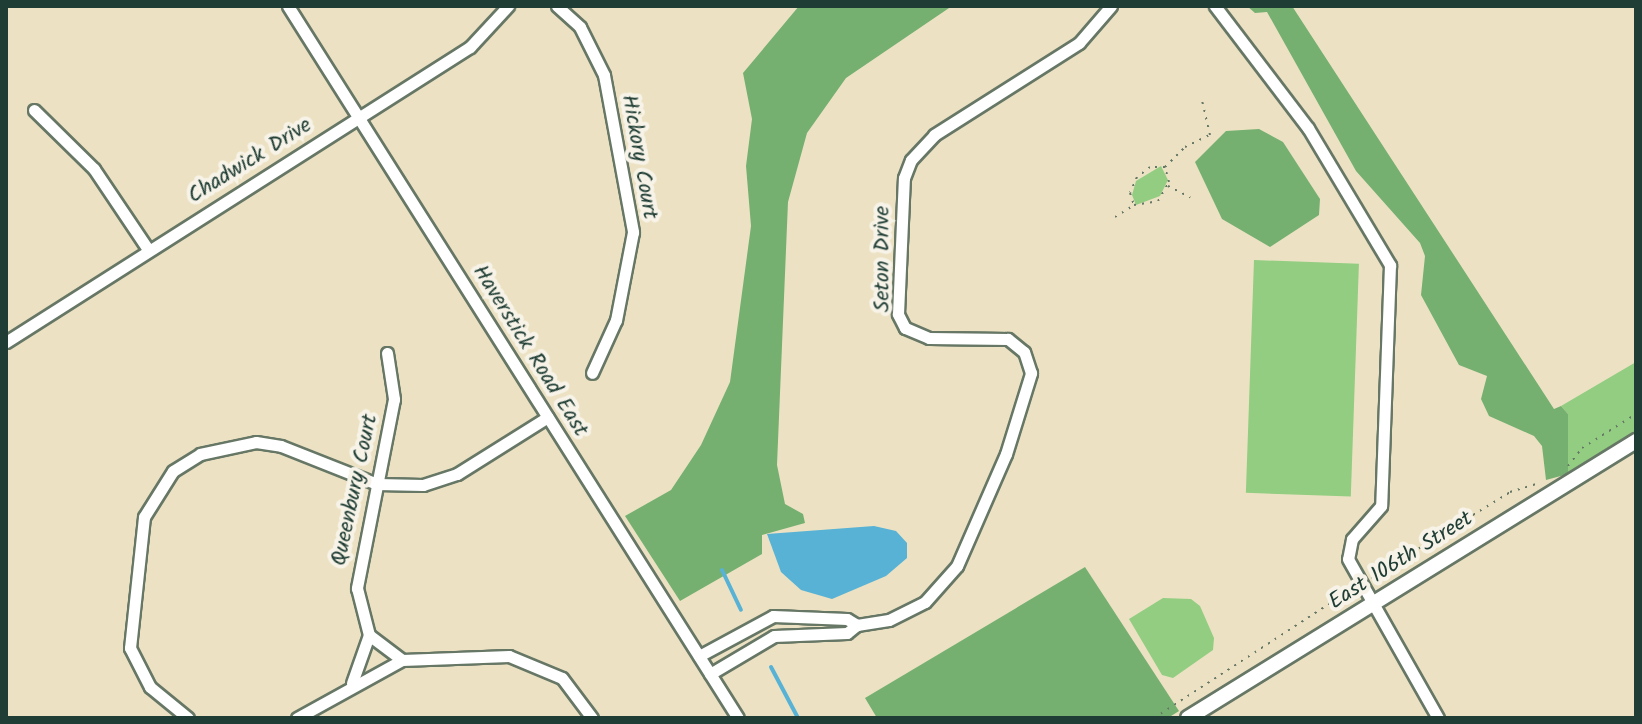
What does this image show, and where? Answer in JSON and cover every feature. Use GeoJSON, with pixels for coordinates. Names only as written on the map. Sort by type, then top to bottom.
{"type":"FeatureCollection","features":[{"type":"Feature","properties":{"kind":"street","name":"Haverstick Road East"},"geometry":{"type":"LineString","coordinates":[[288,6],[738,718]]}},
{"type":"Feature","properties":{"kind":"street","name":"Chadwick Drive"},"geometry":{"type":"LineString","coordinates":[[6,342],[147,248],[470,47],[508,6]]}},
{"type":"Feature","properties":{"kind":"street","name":"Hickory Court"},"geometry":{"type":"LineString","coordinates":[[557,6],[580,27],[604,75],[633,232],[616,320],[592,373]]}},
{"type":"Feature","properties":{"kind":"street","name":"Seton Drive"},"geometry":{"type":"LineString","coordinates":[[710,674],[774,636],[847,633],[857,625],[907,613],[938,591],[957,566],[1006,454],[1031,373],[1024,352],[1008,339],[929,338],[905,328],[898,314],[904,178],[911,160],[934,135],[1079,43],[1111,6]]}},
{"type":"Feature","properties":{"kind":"street"},"geometry":{"type":"LineString","coordinates":[[1215,6],[1308,128],[1390,265],[1381,506],[1352,539],[1348,551],[1370,606],[1438,718]]}},
{"type":"Feature","properties":{"kind":"street"},"geometry":{"type":"LineString","coordinates":[[34,110],[94,169],[147,248]]}},
{"type":"Feature","properties":{"kind":"street","name":"Queenbury Court"},"geometry":{"type":"LineString","coordinates":[[369,635],[357,588],[394,399],[387,353]]}},
{"type":"Feature","properties":{"kind":"street"},"geometry":{"type":"LineString","coordinates":[[188,718],[150,687],[130,648],[144,517],[173,471],[213,449],[256,442],[281,446],[377,484],[438,482],[548,417]]}},
{"type":"Feature","properties":{"kind":"street","name":"East 106th Street"},"geometry":{"type":"LineString","coordinates":[[1188,718],[1636,441]]}},
{"type":"Feature","properties":{"kind":"street","name":"Seton Drive"},"geometry":{"type":"LineString","coordinates":[[699,656],[773,616],[847,619],[857,625]]}},
{"type":"Feature","properties":{"kind":"street"},"geometry":{"type":"LineString","coordinates":[[352,683],[369,635],[402,660]]}},
{"type":"Feature","properties":{"kind":"street"},"geometry":{"type":"LineString","coordinates":[[297,718],[352,683],[402,660],[509,656],[562,678],[592,718]]}},
{"type":"Feature","properties":{"kind":"path"},"geometry":{"type":"LineString","coordinates":[[1134,205],[1130,193],[1137,177],[1150,167],[1165,167],[1185,147],[1210,135],[1202,99]]}},
{"type":"Feature","properties":{"kind":"path"},"geometry":{"type":"LineString","coordinates":[[1115,217],[1134,205],[1154,204],[1167,185],[1165,167]]}},
{"type":"Feature","properties":{"kind":"path"},"geometry":{"type":"LineString","coordinates":[[1167,185],[1190,197]]}},
{"type":"Feature","properties":{"kind":"path"},"geometry":{"type":"LineString","coordinates":[[1562,471],[1582,448],[1636,414]]}},
{"type":"Feature","properties":{"kind":"path"},"geometry":{"type":"LineString","coordinates":[[1154,718],[1510,492],[1545,482]]}},
{"type":"Feature","properties":{"kind":"green space"},"geometry":{"type":"Polygon","coordinates":[[[799,6],[952,6],[846,78],[807,133],[788,202],[777,465],[785,504],[803,514],[805,523],[762,535],[762,554],[680,601],[625,516],[671,490],[701,445],[730,382],[751,226],[746,166],[752,119],[743,73],[799,6]]]}},
{"type":"Feature","properties":{"kind":"green space"},"geometry":{"type":"Polygon","coordinates":[[[1247,6],[1292,6],[1554,409],[1561,406],[1568,414],[1568,474],[1546,480],[1542,446],[1534,436],[1489,416],[1481,399],[1487,376],[1459,365],[1421,295],[1425,256],[1420,243],[1356,171],[1267,12],[1255,13],[1247,6]]]}},
{"type":"Feature","properties":{"kind":"green space"},"geometry":{"type":"Polygon","coordinates":[[[1259,129],[1283,142],[1320,199],[1319,215],[1270,247],[1222,219],[1195,162],[1226,131],[1259,129]]]}},
{"type":"Feature","properties":{"kind":"green space"},"geometry":{"type":"Polygon","coordinates":[[[1161,166],[1168,180],[1160,196],[1136,205],[1132,195],[1136,181],[1161,166]]]}},
{"type":"Feature","properties":{"kind":"green space"},"geometry":{"type":"Polygon","coordinates":[[[1254,260],[1359,264],[1351,497],[1246,493],[1254,260]]]}},
{"type":"Feature","properties":{"kind":"green space"},"geometry":{"type":"Polygon","coordinates":[[[1636,362],[1636,433],[1568,474],[1568,414],[1561,406],[1636,362]]]}},
{"type":"Feature","properties":{"kind":"green space"},"geometry":{"type":"Polygon","coordinates":[[[1085,567],[1179,711],[1168,718],[877,718],[865,698],[1085,567]]]}},
{"type":"Feature","properties":{"kind":"green space"},"geometry":{"type":"Polygon","coordinates":[[[1163,598],[1191,599],[1200,606],[1214,638],[1213,650],[1173,678],[1162,675],[1129,619],[1163,598]]]}},
{"type":"Feature","properties":{"kind":"water"},"geometry":{"type":"Polygon","coordinates":[[[874,526],[896,531],[907,543],[907,558],[886,576],[832,599],[801,590],[781,572],[767,534],[874,526]]]}},
{"type":"Feature","properties":{"kind":"waterway"},"geometry":{"type":"LineString","coordinates":[[722,570],[741,610]]}},
{"type":"Feature","properties":{"kind":"waterway"},"geometry":{"type":"LineString","coordinates":[[771,667],[798,718]]}}]}
